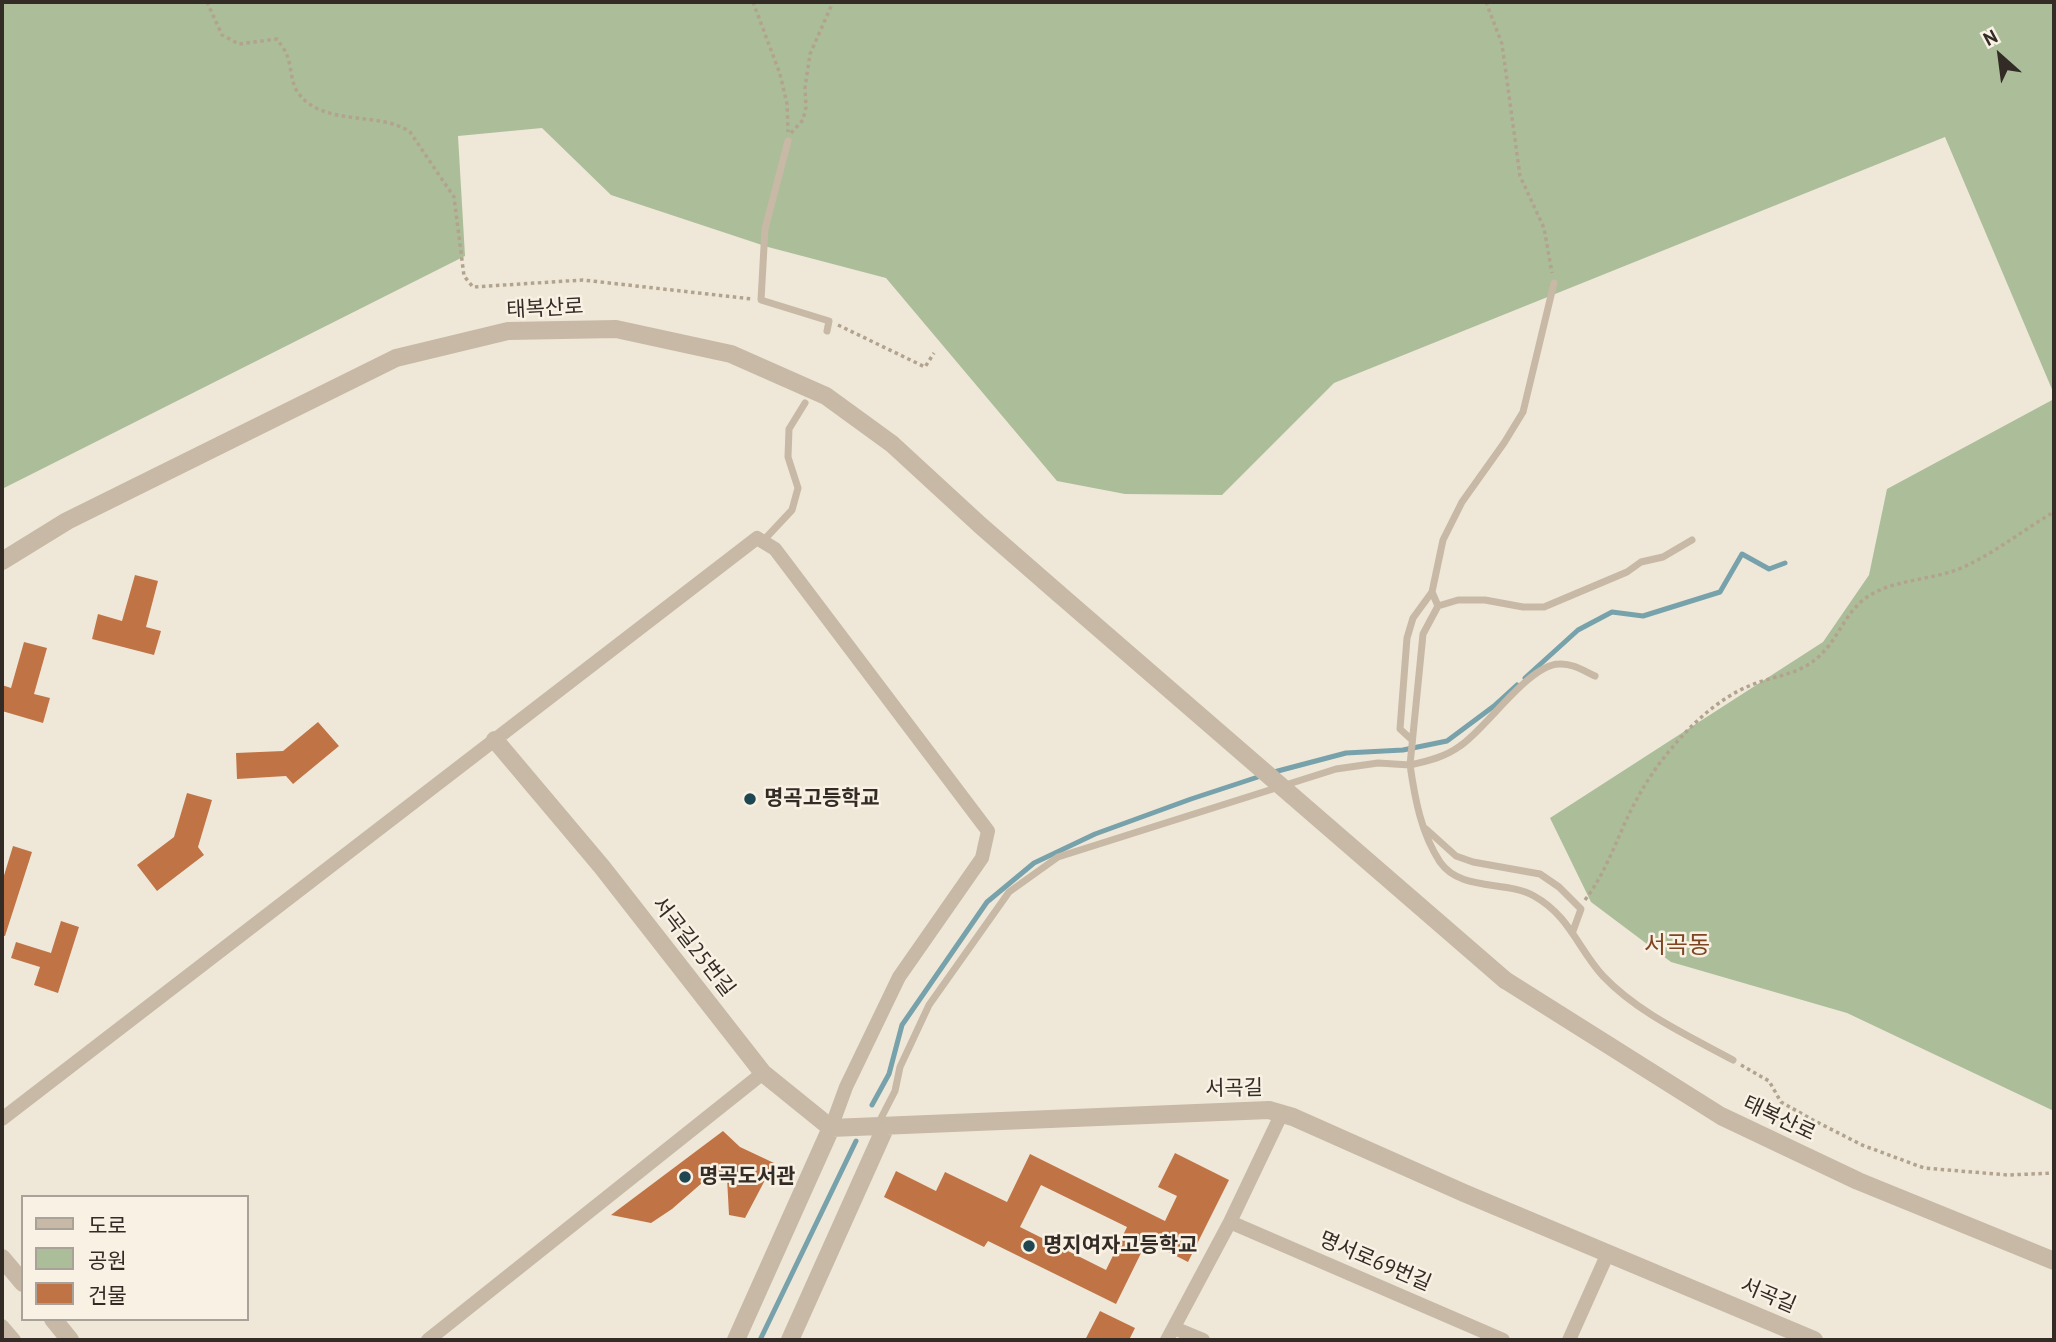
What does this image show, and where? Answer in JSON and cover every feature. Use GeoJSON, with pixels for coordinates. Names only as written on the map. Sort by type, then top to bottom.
{"type":"FeatureCollection","features":[{"type":"Feature","properties":{"kind":"street","name":"태복산로"},"geometry":{"type":"LineString","coordinates":[[2,561],[67,521],[396,358],[508,331],[617,329],[731,354],[826,396],[892,444],[980,526],[1505,980],[1721,1116],[1858,1181],[2054,1261]]}},
{"type":"Feature","properties":{"kind":"street"},"geometry":{"type":"LineString","coordinates":[[2,1119],[757,537],[775,549],[988,831],[982,858],[899,977],[846,1087],[831,1128],[736,1340]]}},
{"type":"Feature","properties":{"kind":"street","name":"서곡길25번길"},"geometry":{"type":"LineString","coordinates":[[495,740],[602,867],[763,1073],[831,1128]]}},
{"type":"Feature","properties":{"kind":"street"},"geometry":{"type":"LineString","coordinates":[[428,1340],[763,1073]]}},
{"type":"Feature","properties":{"kind":"street","name":"서곡길"},"geometry":{"type":"LineString","coordinates":[[881,1126],[1269,1110],[1282,1113],[1814,1340]]}},
{"type":"Feature","properties":{"kind":"street"},"geometry":{"type":"LineString","coordinates":[[1203,1340],[1170,1334],[1230,1222],[1282,1113]]}},
{"type":"Feature","properties":{"kind":"street"},"geometry":{"type":"LineString","coordinates":[[790,1340],[881,1126],[831,1128]]}},
{"type":"Feature","properties":{"kind":"street","name":"명서로69번길"},"geometry":{"type":"LineString","coordinates":[[1230,1222],[1503,1340]]}},
{"type":"Feature","properties":{"kind":"street"},"geometry":{"type":"LineString","coordinates":[[1569,1340],[1608,1253]]}},
{"type":"Feature","properties":{"kind":"street"},"geometry":{"type":"LineString","coordinates":[[2,1258],[21,1281]]}},
{"type":"Feature","properties":{"kind":"street"},"geometry":{"type":"LineString","coordinates":[[55,1321],[71,1340]]}},
{"type":"Feature","properties":{"kind":"street"},"geometry":{"type":"LineString","coordinates":[[2,1326],[14,1340]]}},
{"type":"Feature","properties":{"kind":"lane"},"geometry":{"type":"LineString","coordinates":[[788,141],[765,229],[761,300],[830,321],[827,331]]}},
{"type":"Feature","properties":{"kind":"lane"},"geometry":{"type":"LineString","coordinates":[[1412,740],[1400,729],[1407,638],[1413,618],[1432,592],[1443,540],[1462,502],[1523,412],[1554,283]]}},
{"type":"Feature","properties":{"kind":"lane"},"geometry":{"type":"LineString","coordinates":[[763,541],[792,510],[798,488],[788,457],[789,429],[805,403]]}},
{"type":"Feature","properties":{"kind":"lane"},"geometry":{"type":"LineString","coordinates":[[1692,540],[1663,556],[1641,562],[1627,572],[1544,607],[1472,600],[1458,600],[1438,606],[1423,634],[1410,765],[1423,826],[1441,862],[1451,872],[1466,881],[1506,887],[1534,895],[1567,922],[1602,976],[1645,1011],[1733,1060]]}},
{"type":"Feature","properties":{"kind":"lane"},"geometry":{"type":"LineString","coordinates":[[1432,592],[1438,606]]}},
{"type":"Feature","properties":{"kind":"lane"},"geometry":{"type":"LineString","coordinates":[[881,1126],[904,1058],[929,1005],[1009,892],[1058,857],[1336,769],[1378,763],[1410,765],[1441,757],[1462,746],[1529,679],[1544,669],[1557,663],[1570,664],[1595,676]]}},
{"type":"Feature","properties":{"kind":"lane"},"geometry":{"type":"LineString","coordinates":[[1423,826],[1455,856],[1473,862],[1540,874],[1559,887],[1581,909],[1573,932]]}},
{"type":"Feature","properties":{"kind":"path"},"geometry":{"type":"LineString","coordinates":[[206,2],[222,35],[239,44],[277,39],[287,55],[298,93],[307,102],[324,111],[388,124],[410,132],[454,197],[464,276],[473,287],[583,280],[761,300]]}},
{"type":"Feature","properties":{"kind":"path"},"geometry":{"type":"LineString","coordinates":[[753,2],[780,74],[787,104],[788,141]]}},
{"type":"Feature","properties":{"kind":"path"},"geometry":{"type":"LineString","coordinates":[[788,141],[803,120],[810,54],[832,2]]}},
{"type":"Feature","properties":{"kind":"path"},"geometry":{"type":"LineString","coordinates":[[1486,2],[1502,44],[1520,176],[1544,228],[1554,283]]}},
{"type":"Feature","properties":{"kind":"path"},"geometry":{"type":"LineString","coordinates":[[830,321],[925,367],[934,353]]}},
{"type":"Feature","properties":{"kind":"path"},"geometry":{"type":"LineString","coordinates":[[1579,906],[1608,866],[1624,824],[1649,778],[1671,749],[1711,710],[1751,685],[1803,668],[1819,658],[1864,600],[1895,586],[1958,569],[2054,512]]}},
{"type":"Feature","properties":{"kind":"path"},"geometry":{"type":"LineString","coordinates":[[1733,1060],[1769,1082],[1781,1102],[1862,1145],[1924,1168],[2008,1175],[2054,1173]]}},
{"type":"Feature","properties":{"kind":"green space"},"geometry":{"type":"Polygon","coordinates":[[[2,2],[2054,2],[2054,394],[1945,137],[1334,383],[1222,495],[1125,494],[1057,481],[886,278],[768,247],[611,195],[542,128],[458,136],[465,256],[2,489],[2,2]]]}},
{"type":"Feature","properties":{"kind":"green space"},"geometry":{"type":"Polygon","coordinates":[[[2054,399],[2054,1111],[1847,1013],[1671,962],[1591,902],[1550,818],[1823,642],[1869,575],[1887,489],[2054,399]]]}},
{"type":"Feature","properties":{"kind":"building"},"geometry":{"type":"Polygon","coordinates":[[[135,575],[158,581],[146,627],[161,631],[154,655],[92,639],[98,614],[122,621],[135,575]]]}},
{"type":"Feature","properties":{"kind":"building"},"geometry":{"type":"Polygon","coordinates":[[[24,642],[47,648],[34,694],[50,698],[43,723],[2,711],[2,685],[11,688],[24,642]]]}},
{"type":"Feature","properties":{"kind":"building"},"geometry":{"type":"Polygon","coordinates":[[[318,722],[339,746],[293,784],[286,776],[237,779],[236,753],[283,751],[318,722]]]}},
{"type":"Feature","properties":{"kind":"building"},"geometry":{"type":"Polygon","coordinates":[[[187,793],[212,800],[198,847],[204,855],[157,891],[137,865],[174,837],[187,793]]]}},
{"type":"Feature","properties":{"kind":"building"},"geometry":{"type":"Polygon","coordinates":[[[13,846],[32,852],[5,936],[2,936],[2,882],[13,846]]]}},
{"type":"Feature","properties":{"kind":"building"},"geometry":{"type":"Polygon","coordinates":[[[61,921],[79,927],[58,993],[34,985],[40,967],[11,958],[16,942],[51,953],[61,921]]]}},
{"type":"Feature","properties":{"kind":"building","name":"명곡도서관"},"geometry":{"type":"Polygon","coordinates":[[[723,1131],[740,1147],[774,1163],[745,1218],[729,1215],[727,1178],[710,1176],[672,1209],[651,1223],[611,1215],[723,1131]]]}},
{"type":"Feature","properties":{"kind":"building"},"geometry":{"type":"Polygon","coordinates":[[[1175,1153],[1229,1180],[1188,1262],[1147,1241],[1116,1304],[988,1241],[984,1247],[884,1197],[896,1171],[936,1191],[945,1172],[1007,1202],[1030,1154],[1165,1221],[1177,1196],[1158,1187],[1175,1153]],[[1041,1185],[1020,1227],[1106,1270],[1127,1227],[1041,1185]]]}},
{"type":"Feature","properties":{"kind":"building"},"geometry":{"type":"Polygon","coordinates":[[[1100,1311],[1135,1328],[1129,1340],[1085,1340],[1100,1311]]]}},
{"type":"Feature","properties":{"kind":"waterway"},"geometry":{"type":"LineString","coordinates":[[1525,678],[1578,630],[1612,612],[1643,616],[1720,592],[1742,554],[1769,569],[1785,563]]}},
{"type":"Feature","properties":{"kind":"waterway"},"geometry":{"type":"LineString","coordinates":[[1274,772],[1346,753],[1403,750],[1447,741],[1517,685]]}},
{"type":"Feature","properties":{"kind":"waterway"},"geometry":{"type":"LineString","coordinates":[[872,1105],[889,1074],[902,1025],[987,902],[1034,863],[1095,834],[1264,775]]}},
{"type":"Feature","properties":{"kind":"waterway"},"geometry":{"type":"LineString","coordinates":[[760,1340],[856,1141]]}},
{"type":"Feature","properties":{"kind":"place","name":"명곡고등학교"},"geometry":{"type":"Point","coordinates":[750,799]}},
{"type":"Feature","properties":{"kind":"place","name":"명곡도서관"},"geometry":{"type":"Point","coordinates":[685,1177]}},
{"type":"Feature","properties":{"kind":"place","name":"명지여자고등학교"},"geometry":{"type":"Point","coordinates":[1029,1246]}},
{"type":"Feature","properties":{"kind":"district","name":"서곡동"},"geometry":{"type":"Point","coordinates":[1677,946]}}]}
